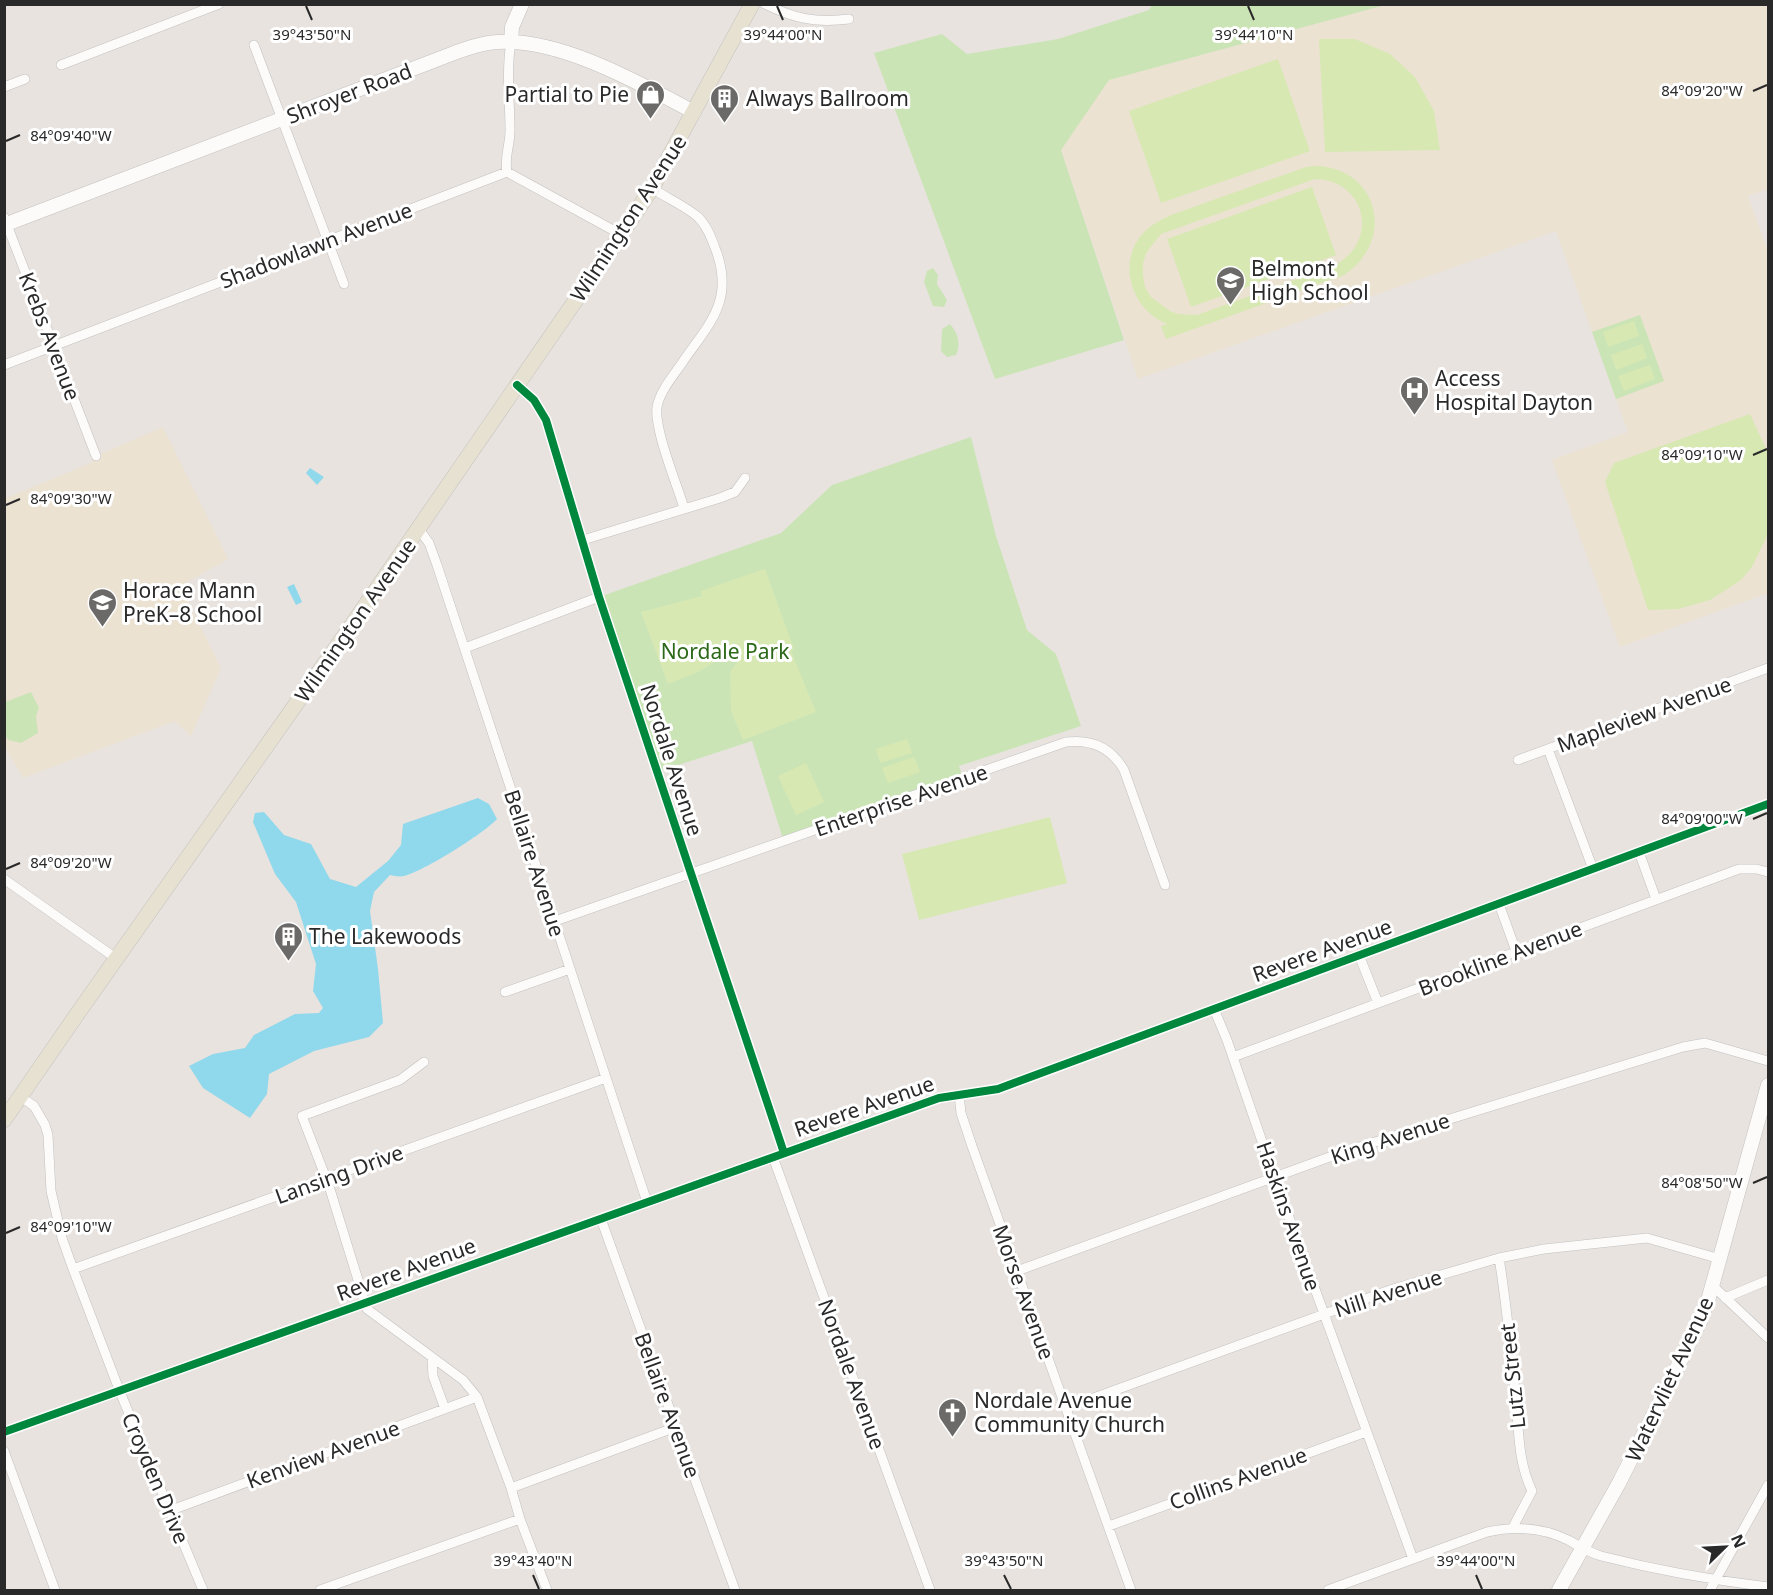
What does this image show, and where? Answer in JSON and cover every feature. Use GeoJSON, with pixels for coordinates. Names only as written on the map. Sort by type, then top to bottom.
{"type":"FeatureCollection","features":[{"type":"Feature","properties":{"kind":"main road"},"geometry":{"type":"LineString","coordinates":[[511,42],[512,27],[522,4]]}},
{"type":"Feature","properties":{"kind":"main road","name":"Wilmington Avenue"},"geometry":{"type":"LineString","coordinates":[[4,1120],[620,236],[652,188],[752,4]]}},
{"type":"Feature","properties":{"kind":"main road","name":"Shroyer Road"},"geometry":{"type":"LineString","coordinates":[[5,222],[468,48],[496,42],[523,42],[590,62],[694,112]]}},
{"type":"Feature","properties":{"kind":"main road","name":"Watervliet Avenue"},"geometry":{"type":"LineString","coordinates":[[1559,1590],[1619,1483],[1700,1322],[1713,1286],[1766,1101],[1768,1085]]}},
{"type":"Feature","properties":{"kind":"street"},"geometry":{"type":"LineString","coordinates":[[61,65],[219,4]]}},
{"type":"Feature","properties":{"kind":"street"},"geometry":{"type":"LineString","coordinates":[[765,4],[779,11],[814,21],[849,19]]}},
{"type":"Feature","properties":{"kind":"street"},"geometry":{"type":"LineString","coordinates":[[511,42],[508,70],[510,131],[505,164],[507,172],[620,236]]}},
{"type":"Feature","properties":{"kind":"street"},"geometry":{"type":"LineString","coordinates":[[254,45],[344,284]]}},
{"type":"Feature","properties":{"kind":"street"},"geometry":{"type":"LineString","coordinates":[[4,87],[25,79]]}},
{"type":"Feature","properties":{"kind":"street","name":"Shadowlawn Avenue"},"geometry":{"type":"LineString","coordinates":[[4,365],[507,172]]}},
{"type":"Feature","properties":{"kind":"street"},"geometry":{"type":"LineString","coordinates":[[652,188],[690,211],[705,225],[711,235],[723,276],[723,292],[716,315],[663,391],[657,408],[663,440],[684,508]]}},
{"type":"Feature","properties":{"kind":"street","name":"Krebs Avenue"},"geometry":{"type":"LineString","coordinates":[[5,222],[96,456]]}},
{"type":"Feature","properties":{"kind":"street","name":"Nordale Avenue"},"geometry":{"type":"LineString","coordinates":[[517,385],[534,400],[546,420],[599,597],[784,1153]]}},
{"type":"Feature","properties":{"kind":"street"},"geometry":{"type":"LineString","coordinates":[[583,540],[720,498],[735,492],[745,478]]}},
{"type":"Feature","properties":{"kind":"street","name":"Bellaire Avenue"},"geometry":{"type":"LineString","coordinates":[[418,528],[429,543],[438,565],[647,1202]]}},
{"type":"Feature","properties":{"kind":"street"},"geometry":{"type":"LineString","coordinates":[[465,648],[599,597]]}},
{"type":"Feature","properties":{"kind":"street","name":"Mapleview Avenue"},"geometry":{"type":"LineString","coordinates":[[1518,760],[1768,668]]}},
{"type":"Feature","properties":{"kind":"street","name":"Enterprise Avenue"},"geometry":{"type":"LineString","coordinates":[[555,921],[1066,742],[1076,741],[1097,744],[1117,758],[1124,770],[1165,885]]}},
{"type":"Feature","properties":{"kind":"street"},"geometry":{"type":"LineString","coordinates":[[1548,749],[1593,869]]}},
{"type":"Feature","properties":{"kind":"street","name":"Revere Avenue"},"geometry":{"type":"LineString","coordinates":[[4,1432],[939,1098],[998,1089],[1768,804]]}},
{"type":"Feature","properties":{"kind":"street"},"geometry":{"type":"LineString","coordinates":[[1639,852],[1656,899]]}},
{"type":"Feature","properties":{"kind":"street","name":"Brookline Avenue"},"geometry":{"type":"LineString","coordinates":[[1233,1057],[1739,869],[1768,872]]}},
{"type":"Feature","properties":{"kind":"street"},"geometry":{"type":"LineString","coordinates":[[4,879],[117,959]]}},
{"type":"Feature","properties":{"kind":"street"},"geometry":{"type":"LineString","coordinates":[[1499,904],[1516,951]]}},
{"type":"Feature","properties":{"kind":"street"},"geometry":{"type":"LineString","coordinates":[[1359,955],[1378,1003]]}},
{"type":"Feature","properties":{"kind":"street"},"geometry":{"type":"LineString","coordinates":[[505,992],[570,969]]}},
{"type":"Feature","properties":{"kind":"street","name":"Haskins Avenue"},"geometry":{"type":"LineString","coordinates":[[1214,1009],[1413,1559]]}},
{"type":"Feature","properties":{"kind":"street","name":"King Avenue"},"geometry":{"type":"LineString","coordinates":[[1017,1270],[1356,1148],[1697,1043],[1768,1061]]}},
{"type":"Feature","properties":{"kind":"street"},"geometry":{"type":"LineString","coordinates":[[424,1062],[400,1080],[302,1116],[326,1179],[367,1309],[463,1380],[477,1397],[512,1488],[520,1519],[547,1590]]}},
{"type":"Feature","properties":{"kind":"street","name":"Lansing Drive"},"geometry":{"type":"LineString","coordinates":[[73,1269],[606,1078]]}},
{"type":"Feature","properties":{"kind":"street","name":"Morse Avenue"},"geometry":{"type":"LineString","coordinates":[[959,1094],[961,1113],[972,1146],[1109,1526],[1128,1590]]}},
{"type":"Feature","properties":{"kind":"street","name":"Croyden Drive"},"geometry":{"type":"LineString","coordinates":[[21,1097],[34,1106],[45,1125],[48,1135],[51,1191],[57,1220],[73,1269],[120,1392],[203,1590]]}},
{"type":"Feature","properties":{"kind":"street","name":"Nordale Avenue"},"geometry":{"type":"LineString","coordinates":[[773,1157],[930,1590]]}},
{"type":"Feature","properties":{"kind":"street","name":"Bellaire Avenue"},"geometry":{"type":"LineString","coordinates":[[601,1219],[735,1590]]}},
{"type":"Feature","properties":{"kind":"street","name":"Nill Avenue"},"geometry":{"type":"LineString","coordinates":[[1066,1408],[1393,1289],[1499,1258],[1544,1249],[1647,1238],[1720,1259]]}},
{"type":"Feature","properties":{"kind":"street","name":"Lutz Street"},"geometry":{"type":"LineString","coordinates":[[1499,1258],[1518,1422],[1519,1449],[1532,1491],[1513,1527]]}},
{"type":"Feature","properties":{"kind":"street"},"geometry":{"type":"LineString","coordinates":[[1725,1298],[1768,1280]]}},
{"type":"Feature","properties":{"kind":"street"},"geometry":{"type":"LineString","coordinates":[[1713,1286],[1768,1338]]}},
{"type":"Feature","properties":{"kind":"street"},"geometry":{"type":"LineString","coordinates":[[432,1358],[433,1376],[445,1409]]}},
{"type":"Feature","properties":{"kind":"street","name":"Kenview Avenue"},"geometry":{"type":"LineString","coordinates":[[169,1511],[477,1397]]}},
{"type":"Feature","properties":{"kind":"street"},"geometry":{"type":"LineString","coordinates":[[512,1488],[676,1427]]}},
{"type":"Feature","properties":{"kind":"street","name":"Collins Avenue"},"geometry":{"type":"LineString","coordinates":[[1109,1526],[1366,1432]]}},
{"type":"Feature","properties":{"kind":"street"},"geometry":{"type":"LineString","coordinates":[[4,1451],[55,1590]]}},
{"type":"Feature","properties":{"kind":"street"},"geometry":{"type":"LineString","coordinates":[[1710,1590],[1768,1485]]}},
{"type":"Feature","properties":{"kind":"street"},"geometry":{"type":"LineString","coordinates":[[320,1590],[520,1519]]}},
{"type":"Feature","properties":{"kind":"street"},"geometry":{"type":"LineString","coordinates":[[1328,1590],[1487,1532],[1513,1527],[1542,1530],[1558,1535],[1582,1549],[1648,1567],[1715,1581],[1768,1587]]}},
{"type":"Feature","properties":{"kind":"shaded area","name":"Belmont High School"},"geometry":{"type":"Polygon","coordinates":[[[1252,5],[1768,5],[1768,189],[1748,196],[1768,252],[1768,593],[1620,647],[1552,460],[1628,432],[1556,231],[1138,379],[1061,150],[1039,74],[1252,5]]]}},
{"type":"Feature","properties":{"kind":"shaded area","name":"Horace Mann PreK–8 School"},"geometry":{"type":"Polygon","coordinates":[[[163,427],[228,559],[180,586],[221,668],[191,736],[175,721],[23,778],[5,747],[4,499],[91,463],[96,456],[163,427]]]}},
{"type":"Feature","properties":{"kind":"green space"},"geometry":{"type":"Polygon","coordinates":[[[1152,5],[1385,5],[1109,80],[1061,150],[1124,340],[995,379],[874,53],[942,34],[967,54],[1058,39],[1149,10],[1152,5]]]}},
{"type":"Feature","properties":{"kind":"green space"},"geometry":{"type":"Polygon","coordinates":[[[1319,39],[1355,39],[1390,54],[1415,77],[1434,111],[1440,150],[1325,152],[1319,39]]]}},
{"type":"Feature","properties":{"kind":"green space"},"geometry":{"type":"Polygon","coordinates":[[[1278,59],[1310,151],[1161,203],[1129,111],[1278,59]]]}},
{"type":"Feature","properties":{"kind":"green space"},"geometry":{"type":"Polygon","coordinates":[[[1316,166],[1337,170],[1354,179],[1366,192],[1373,208],[1375,226],[1370,244],[1360,261],[1344,275],[1166,339],[1161,326],[1167,324],[1145,308],[1132,285],[1130,258],[1143,233],[1171,215],[1306,167],[1316,166]],[[1315,179],[1161,234],[1146,253],[1143,264],[1145,287],[1151,297],[1170,311],[1197,315],[1333,266],[1348,256],[1357,243],[1362,229],[1361,214],[1356,201],[1346,190],[1333,182],[1315,179]]]}},
{"type":"Feature","properties":{"kind":"green space"},"geometry":{"type":"Polygon","coordinates":[[[1312,187],[1336,255],[1191,307],[1167,239],[1312,187]]]}},
{"type":"Feature","properties":{"kind":"green space"},"geometry":{"type":"Polygon","coordinates":[[[933,268],[938,275],[937,284],[947,300],[944,307],[933,306],[924,282],[927,271],[933,268]]]}},
{"type":"Feature","properties":{"kind":"green space"},"geometry":{"type":"Polygon","coordinates":[[[1640,315],[1664,381],[1616,399],[1592,332],[1640,315]]]}},
{"type":"Feature","properties":{"kind":"green space"},"geometry":{"type":"Polygon","coordinates":[[[1634,321],[1639,336],[1608,347],[1603,332],[1634,321]]]}},
{"type":"Feature","properties":{"kind":"green space"},"geometry":{"type":"Polygon","coordinates":[[[950,324],[957,335],[958,347],[956,355],[947,357],[941,351],[942,329],[950,324]]]}},
{"type":"Feature","properties":{"kind":"green space"},"geometry":{"type":"Polygon","coordinates":[[[1642,344],[1647,358],[1616,370],[1611,355],[1642,344]]]}},
{"type":"Feature","properties":{"kind":"green space"},"geometry":{"type":"Polygon","coordinates":[[[1650,365],[1655,379],[1624,391],[1618,376],[1650,365]]]}},
{"type":"Feature","properties":{"kind":"green space"},"geometry":{"type":"Polygon","coordinates":[[[1750,414],[1768,453],[1768,534],[1752,567],[1741,580],[1710,600],[1678,609],[1648,610],[1605,482],[1614,463],[1750,414]]]}},
{"type":"Feature","properties":{"kind":"green space","name":"Nordale Park"},"geometry":{"type":"Polygon","coordinates":[[[971,437],[996,536],[1027,630],[1056,654],[1081,726],[959,766],[963,778],[784,842],[752,741],[657,772],[599,597],[781,533],[832,485],[971,437]]]}},
{"type":"Feature","properties":{"kind":"green space"},"geometry":{"type":"Polygon","coordinates":[[[765,569],[794,649],[791,651],[816,712],[743,740],[731,711],[730,672],[741,657],[725,646],[721,658],[698,672],[668,684],[641,612],[702,596],[701,591],[765,569]]]}},
{"type":"Feature","properties":{"kind":"green space"},"geometry":{"type":"Polygon","coordinates":[[[31,692],[39,708],[36,716],[38,733],[21,743],[8,740],[5,734],[5,702],[31,692]]]}},
{"type":"Feature","properties":{"kind":"green space"},"geometry":{"type":"Polygon","coordinates":[[[907,739],[912,753],[880,763],[876,749],[907,739]]]}},
{"type":"Feature","properties":{"kind":"green space"},"geometry":{"type":"Polygon","coordinates":[[[914,757],[920,772],[888,783],[882,768],[914,757]]]}},
{"type":"Feature","properties":{"kind":"green space"},"geometry":{"type":"Polygon","coordinates":[[[806,763],[824,802],[796,815],[778,776],[806,763]]]}},
{"type":"Feature","properties":{"kind":"green space"},"geometry":{"type":"Polygon","coordinates":[[[1050,817],[1067,883],[919,920],[902,854],[1050,817]]]}},
{"type":"Feature","properties":{"kind":"water"},"geometry":{"type":"Polygon","coordinates":[[[310,468],[324,477],[317,485],[306,473],[310,468]]]}},
{"type":"Feature","properties":{"kind":"water"},"geometry":{"type":"Polygon","coordinates":[[[294,584],[302,602],[296,605],[287,587],[294,584]]]}},
{"type":"Feature","properties":{"kind":"water"},"geometry":{"type":"Polygon","coordinates":[[[478,798],[489,804],[497,819],[490,826],[453,851],[413,873],[404,876],[390,875],[374,892],[370,911],[383,1023],[369,1037],[314,1051],[269,1074],[267,1094],[250,1118],[203,1088],[189,1066],[213,1054],[245,1048],[254,1035],[295,1014],[319,1013],[323,1008],[313,991],[316,964],[296,902],[275,874],[253,822],[255,813],[264,812],[284,835],[311,844],[330,879],[356,887],[388,861],[401,845],[403,824],[478,798]]]}},
{"type":"Feature","properties":{"kind":"cycle path"},"geometry":{"type":"LineString","coordinates":[[517,385],[534,400],[546,420],[599,597],[784,1153]]}},
{"type":"Feature","properties":{"kind":"cycle path"},"geometry":{"type":"LineString","coordinates":[[4,1432],[939,1098],[998,1089],[1768,804]]}},
{"type":"Feature","properties":{"kind":"place","name":"Partial to Pie"},"geometry":{"type":"Point","coordinates":[650,120]}},
{"type":"Feature","properties":{"kind":"place","name":"Always Ballroom"},"geometry":{"type":"Point","coordinates":[725,124]}},
{"type":"Feature","properties":{"kind":"place","name":"Belmont High School"},"geometry":{"type":"Point","coordinates":[1230,306]}},
{"type":"Feature","properties":{"kind":"place","name":"Access Hospital Dayton"},"geometry":{"type":"Point","coordinates":[1414,416]}},
{"type":"Feature","properties":{"kind":"place","name":"Horace Mann PreK–8 School"},"geometry":{"type":"Point","coordinates":[102,628]}},
{"type":"Feature","properties":{"kind":"place","name":"The Lakewoods"},"geometry":{"type":"Point","coordinates":[288,962]}},
{"type":"Feature","properties":{"kind":"place","name":"Nordale Avenue Community Church"},"geometry":{"type":"Point","coordinates":[953,1438]}}]}
